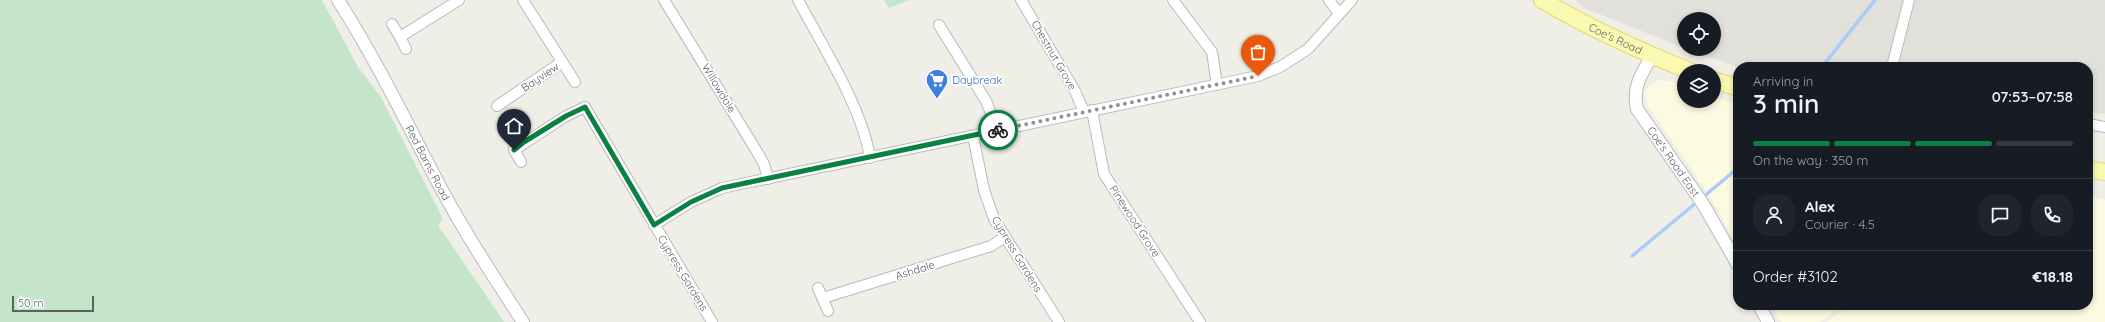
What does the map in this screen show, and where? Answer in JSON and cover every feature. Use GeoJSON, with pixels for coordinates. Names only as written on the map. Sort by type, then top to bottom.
{"type":"FeatureCollection","features":[{"type":"Feature","properties":{"kind":"main road","name":"Coe's Road"},"geometry":{"type":"LineString","coordinates":[[1542,0],[1652,56],[1677,66]]}},
{"type":"Feature","properties":{"kind":"main road"},"geometry":{"type":"LineString","coordinates":[[1721,82],[1733,86]]}},
{"type":"Feature","properties":{"kind":"main road"},"geometry":{"type":"LineString","coordinates":[[2093,170],[2105,172]]}},
{"type":"Feature","properties":{"kind":"street","name":"Red Barns Road"},"geometry":{"type":"LineString","coordinates":[[338,0],[377,65],[454,210],[523,322]]}},
{"type":"Feature","properties":{"kind":"street"},"geometry":{"type":"LineString","coordinates":[[400,37],[459,0]]}},
{"type":"Feature","properties":{"kind":"street","name":"Bayview"},"geometry":{"type":"LineString","coordinates":[[497,106],[562,62],[523,0]]}},
{"type":"Feature","properties":{"kind":"street","name":"Willowdale"},"geometry":{"type":"LineString","coordinates":[[664,0],[764,164],[768,179]]}},
{"type":"Feature","properties":{"kind":"street"},"geometry":{"type":"LineString","coordinates":[[798,0],[857,112],[867,142],[870,158]]}},
{"type":"Feature","properties":{"kind":"street","name":"Chestnut Grove"},"geometry":{"type":"LineString","coordinates":[[1021,0],[1088,111]]}},
{"type":"Feature","properties":{"kind":"street"},"geometry":{"type":"LineString","coordinates":[[1173,0],[1212,52],[1217,85]]}},
{"type":"Feature","properties":{"kind":"street"},"geometry":{"type":"LineString","coordinates":[[1329,0],[1339,14]]}},
{"type":"Feature","properties":{"kind":"street"},"geometry":{"type":"LineString","coordinates":[[654,225],[691,202],[722,188],[1258,76],[1280,67],[1308,49],[1352,0]]}},
{"type":"Feature","properties":{"kind":"street"},"geometry":{"type":"LineString","coordinates":[[1893,62],[1910,0]]}},
{"type":"Feature","properties":{"kind":"street"},"geometry":{"type":"LineString","coordinates":[[392,24],[406,49]]}},
{"type":"Feature","properties":{"kind":"street"},"geometry":{"type":"LineString","coordinates":[[939,25],[986,100],[998,130]]}},
{"type":"Feature","properties":{"kind":"street","name":"Coe's Road East"},"geometry":{"type":"LineString","coordinates":[[1652,56],[1640,78],[1635,93],[1638,109],[1703,204],[1733,256]]}},
{"type":"Feature","properties":{"kind":"street"},"geometry":{"type":"LineString","coordinates":[[562,62],[575,82]]}},
{"type":"Feature","properties":{"kind":"street","name":"Cypress Gardens"},"geometry":{"type":"LineString","coordinates":[[521,162],[514,150],[524,142],[566,116],[585,107],[712,322]]}},
{"type":"Feature","properties":{"kind":"street","name":"Pinewood Grove"},"geometry":{"type":"LineString","coordinates":[[1088,111],[1104,174],[1200,322]]}},
{"type":"Feature","properties":{"kind":"street"},"geometry":{"type":"LineString","coordinates":[[2093,125],[2105,127]]}},
{"type":"Feature","properties":{"kind":"street","name":"Cypress Gardens"},"geometry":{"type":"LineString","coordinates":[[973,136],[984,190],[994,219],[1059,322]]}},
{"type":"Feature","properties":{"kind":"street","name":"Ashdale"},"geometry":{"type":"LineString","coordinates":[[823,298],[991,246],[1005,237]]}},
{"type":"Feature","properties":{"kind":"street"},"geometry":{"type":"LineString","coordinates":[[818,288],[828,311]]}},
{"type":"Feature","properties":{"kind":"street"},"geometry":{"type":"LineString","coordinates":[[1762,310],[1768,322]]}},
{"type":"Feature","properties":{"kind":"shaded area"},"geometry":{"type":"Polygon","coordinates":[[[1576,0],[2105,0],[2105,114],[2093,112],[2093,62],[1733,62],[1733,65],[1706,56],[1721,56],[1721,12],[1677,12],[1677,45],[1584,8],[1576,0]]]}},
{"type":"Feature","properties":{"kind":"shaded area"},"geometry":{"type":"Polygon","coordinates":[[[1658,80],[1670,81],[1677,84],[1677,108],[1721,108],[1721,99],[1733,103],[1733,238],[1711,198],[1648,106],[1645,94],[1648,88],[1658,80]]]}},
{"type":"Feature","properties":{"kind":"shaded area"},"geometry":{"type":"Polygon","coordinates":[[[2093,198],[2105,200],[2105,322],[1827,322],[1842,310],[2093,310],[2093,198]]]}},
{"type":"Feature","properties":{"kind":"shaded area"},"geometry":{"type":"Polygon","coordinates":[[[1774,310],[1836,310],[1821,322],[1781,322],[1774,310]]]}},
{"type":"Feature","properties":{"kind":"green space"},"geometry":{"type":"Polygon","coordinates":[[[0,0],[322,0],[358,67],[381,97],[443,219],[438,225],[504,322],[0,322],[0,0]]]}},
{"type":"Feature","properties":{"kind":"green space"},"geometry":{"type":"Polygon","coordinates":[[[884,0],[909,0],[889,8],[884,0]]]}},
{"type":"Feature","properties":{"kind":"waterway"},"geometry":{"type":"LineString","coordinates":[[1826,62],[1875,0]]}},
{"type":"Feature","properties":{"kind":"waterway"},"geometry":{"type":"LineString","coordinates":[[1632,256],[1733,172]]}},
{"type":"Feature","properties":{"kind":"way so far"},"geometry":{"type":"LineString","coordinates":[[998,130],[1258,76]]}},
{"type":"Feature","properties":{"kind":"place","name":"Daybreak"},"geometry":{"type":"Point","coordinates":[937,100]}},
{"type":"Feature","properties":{"kind":"route"},"geometry":{"type":"LineString","coordinates":[[514,150],[524,142],[566,116],[585,107],[654,225],[691,202],[722,188],[998,130]]}}]}
